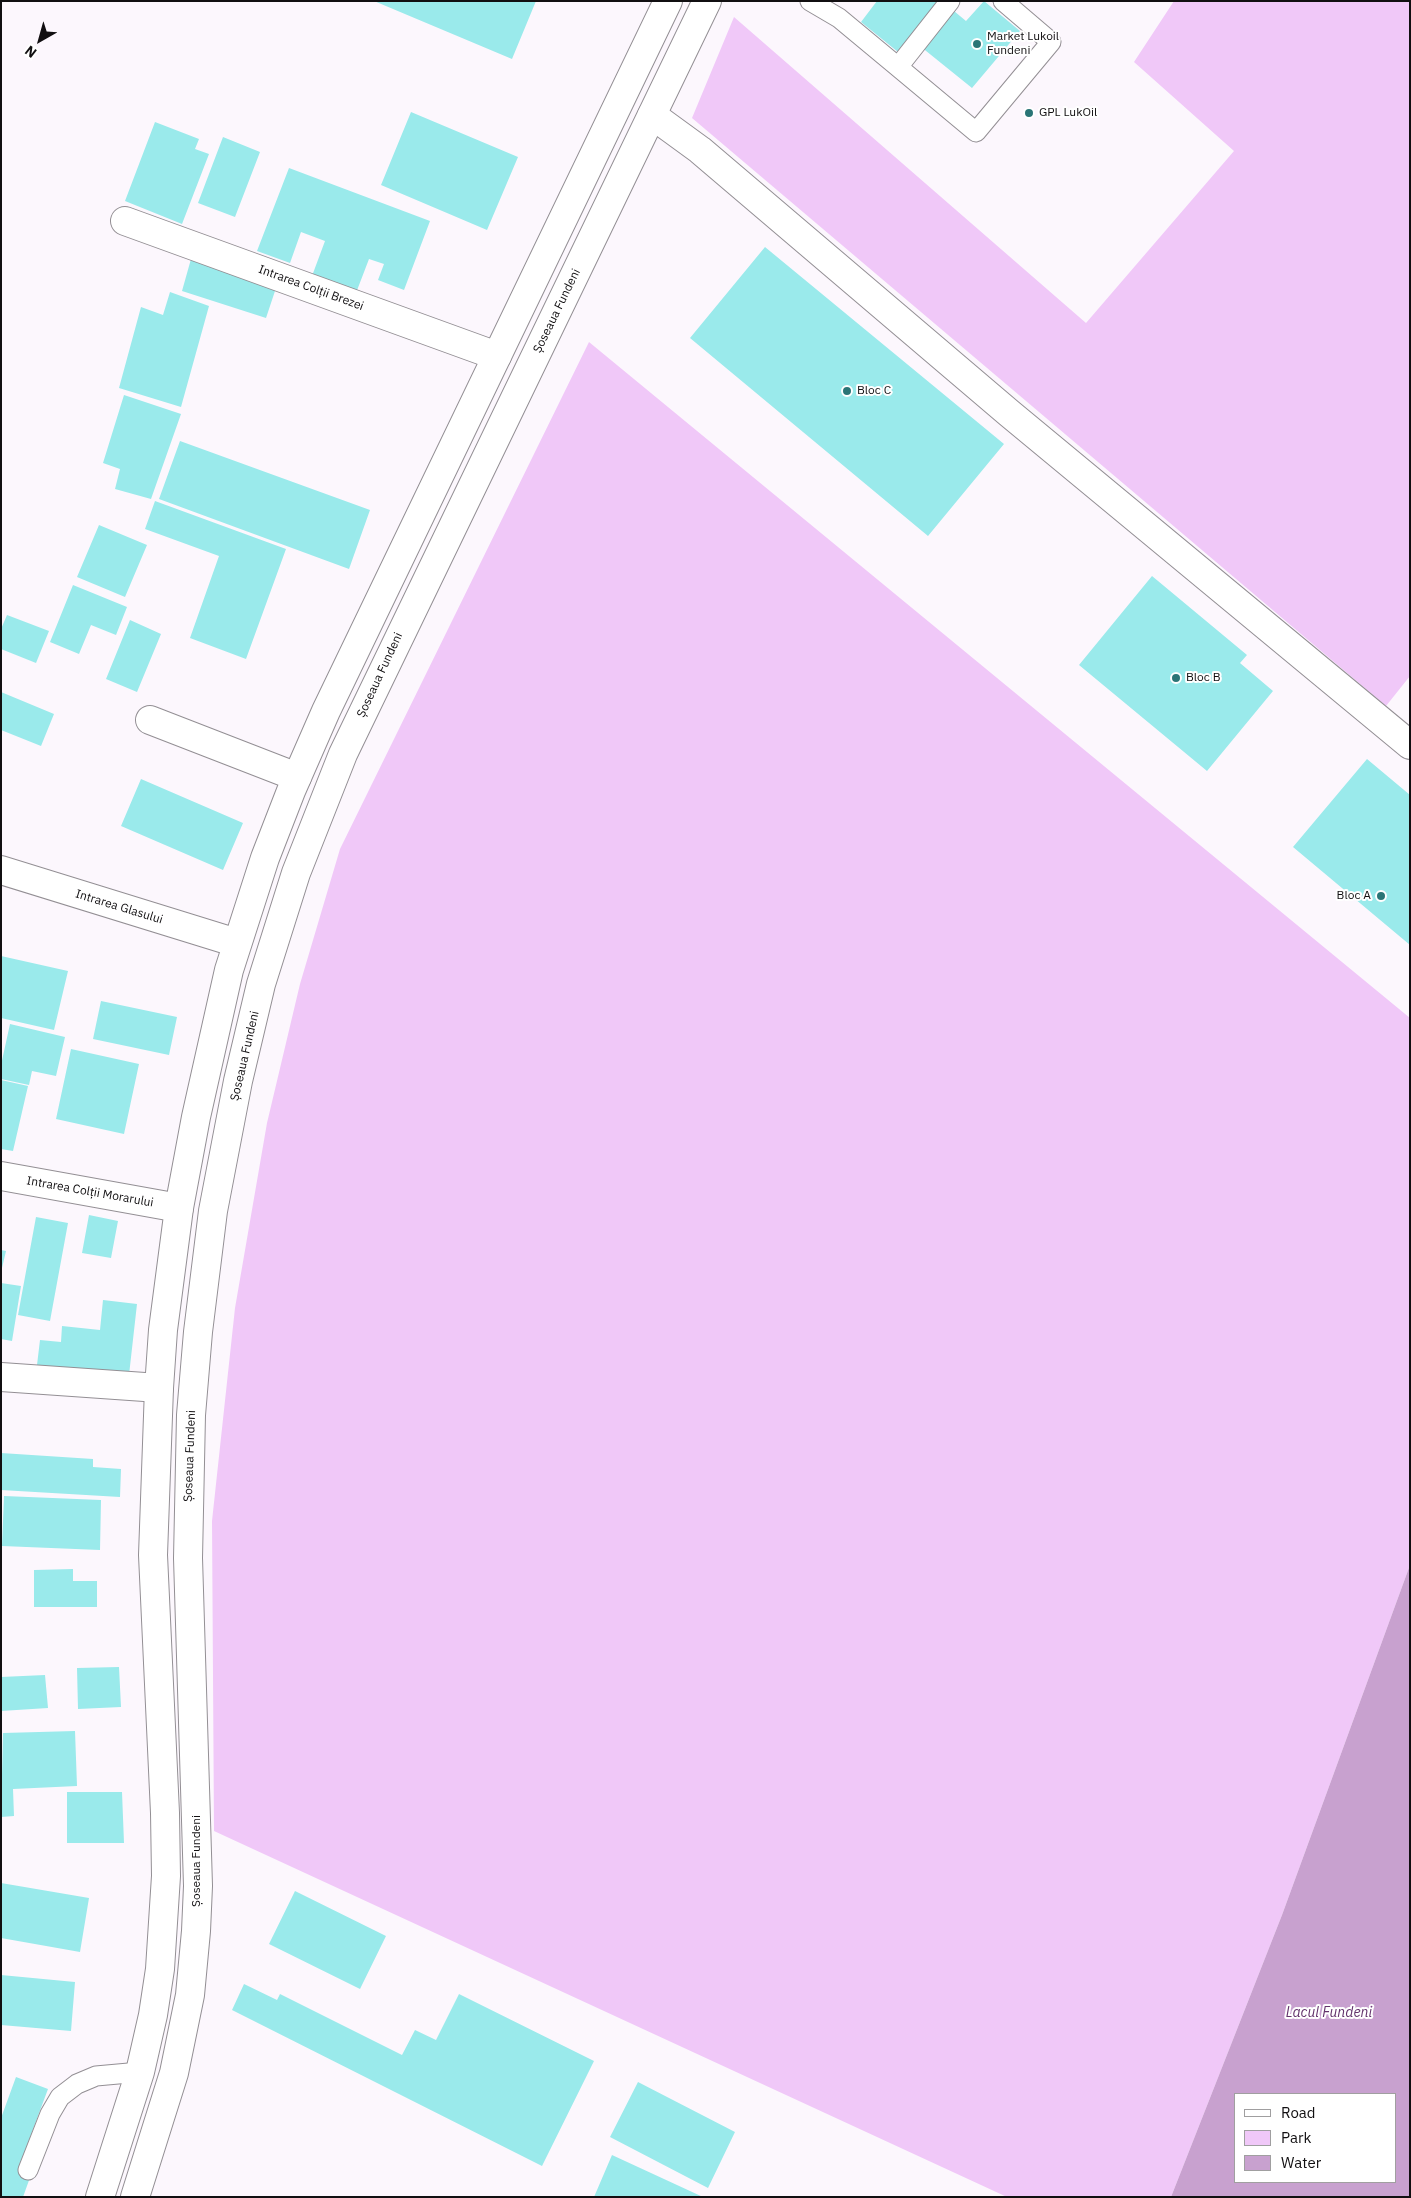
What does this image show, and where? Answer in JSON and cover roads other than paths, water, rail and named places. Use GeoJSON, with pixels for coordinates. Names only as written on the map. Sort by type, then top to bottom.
{"type":"FeatureCollection","features":[{"type":"Feature","properties":{"kind":"main road"},"geometry":{"type":"LineString","coordinates":[[100,2197],[140,2072],[153,2015],[160,1969],[166,1876],[165,1813],[153,1555],[163,1330],[179,1208],[210,1052],[237,943],[264,858],[297,777],[371,616],[668,1]]}},
{"type":"Feature","properties":{"kind":"main road","name":"Șoseaua Fundeni"},"geometry":{"type":"LineString","coordinates":[[135,2197],[174,2072],[183,2036],[192,1975],[198,1886],[188,1558],[191,1415],[199,1323],[213,1211],[238,1081],[261,984],[296,873],[343,754],[707,1]]}},
{"type":"Feature","properties":{"kind":"main road"},"geometry":{"type":"LineString","coordinates":[[652,115],[700,150],[1009,413],[1410,745]]}},
{"type":"Feature","properties":{"kind":"main road","name":"Intrarea Colții Brezei"},"geometry":{"type":"LineString","coordinates":[[125,221],[497,356]]}},
{"type":"Feature","properties":{"kind":"main road"},"geometry":{"type":"LineString","coordinates":[[150,720],[297,777]]}},
{"type":"Feature","properties":{"kind":"main road","name":"Intrarea Glasului"},"geometry":{"type":"LineString","coordinates":[[1,870],[237,943]]}},
{"type":"Feature","properties":{"kind":"main road","name":"Intrarea Colții Morarului"},"geometry":{"type":"LineString","coordinates":[[1,1176],[179,1208]]}},
{"type":"Feature","properties":{"kind":"main road"},"geometry":{"type":"LineString","coordinates":[[1,1377],[159,1388]]}},
{"type":"Feature","properties":{"kind":"lane"},"geometry":{"type":"LineString","coordinates":[[810,1],[839,18],[976,132],[1051,42],[1003,1]]}},
{"type":"Feature","properties":{"kind":"lane"},"geometry":{"type":"LineString","coordinates":[[898,67],[950,1]]}},
{"type":"Feature","properties":{"kind":"lane"},"geometry":{"type":"LineString","coordinates":[[28,2170],[50,2114],[60,2097],[77,2084],[96,2076],[140,2072]]}},
{"type":"Feature","properties":{"kind":"water","name":"Lacul Fundeni"},"geometry":{"type":"Polygon","coordinates":[[[1410,1565],[1410,2197],[1171,2197],[1282,1915],[1410,1565]]]}},
{"type":"Feature","properties":{"kind":"place","name":"Market Lukoil Fundeni"},"geometry":{"type":"Point","coordinates":[977,44]}},
{"type":"Feature","properties":{"kind":"place","name":"GPL LukOil"},"geometry":{"type":"Point","coordinates":[1029,113]}},
{"type":"Feature","properties":{"kind":"place","name":"Bloc C"},"geometry":{"type":"Point","coordinates":[847,391]}},
{"type":"Feature","properties":{"kind":"place","name":"Bloc B"},"geometry":{"type":"Point","coordinates":[1176,678]}},
{"type":"Feature","properties":{"kind":"place","name":"Bloc A"},"geometry":{"type":"Point","coordinates":[1381,896]}}]}
